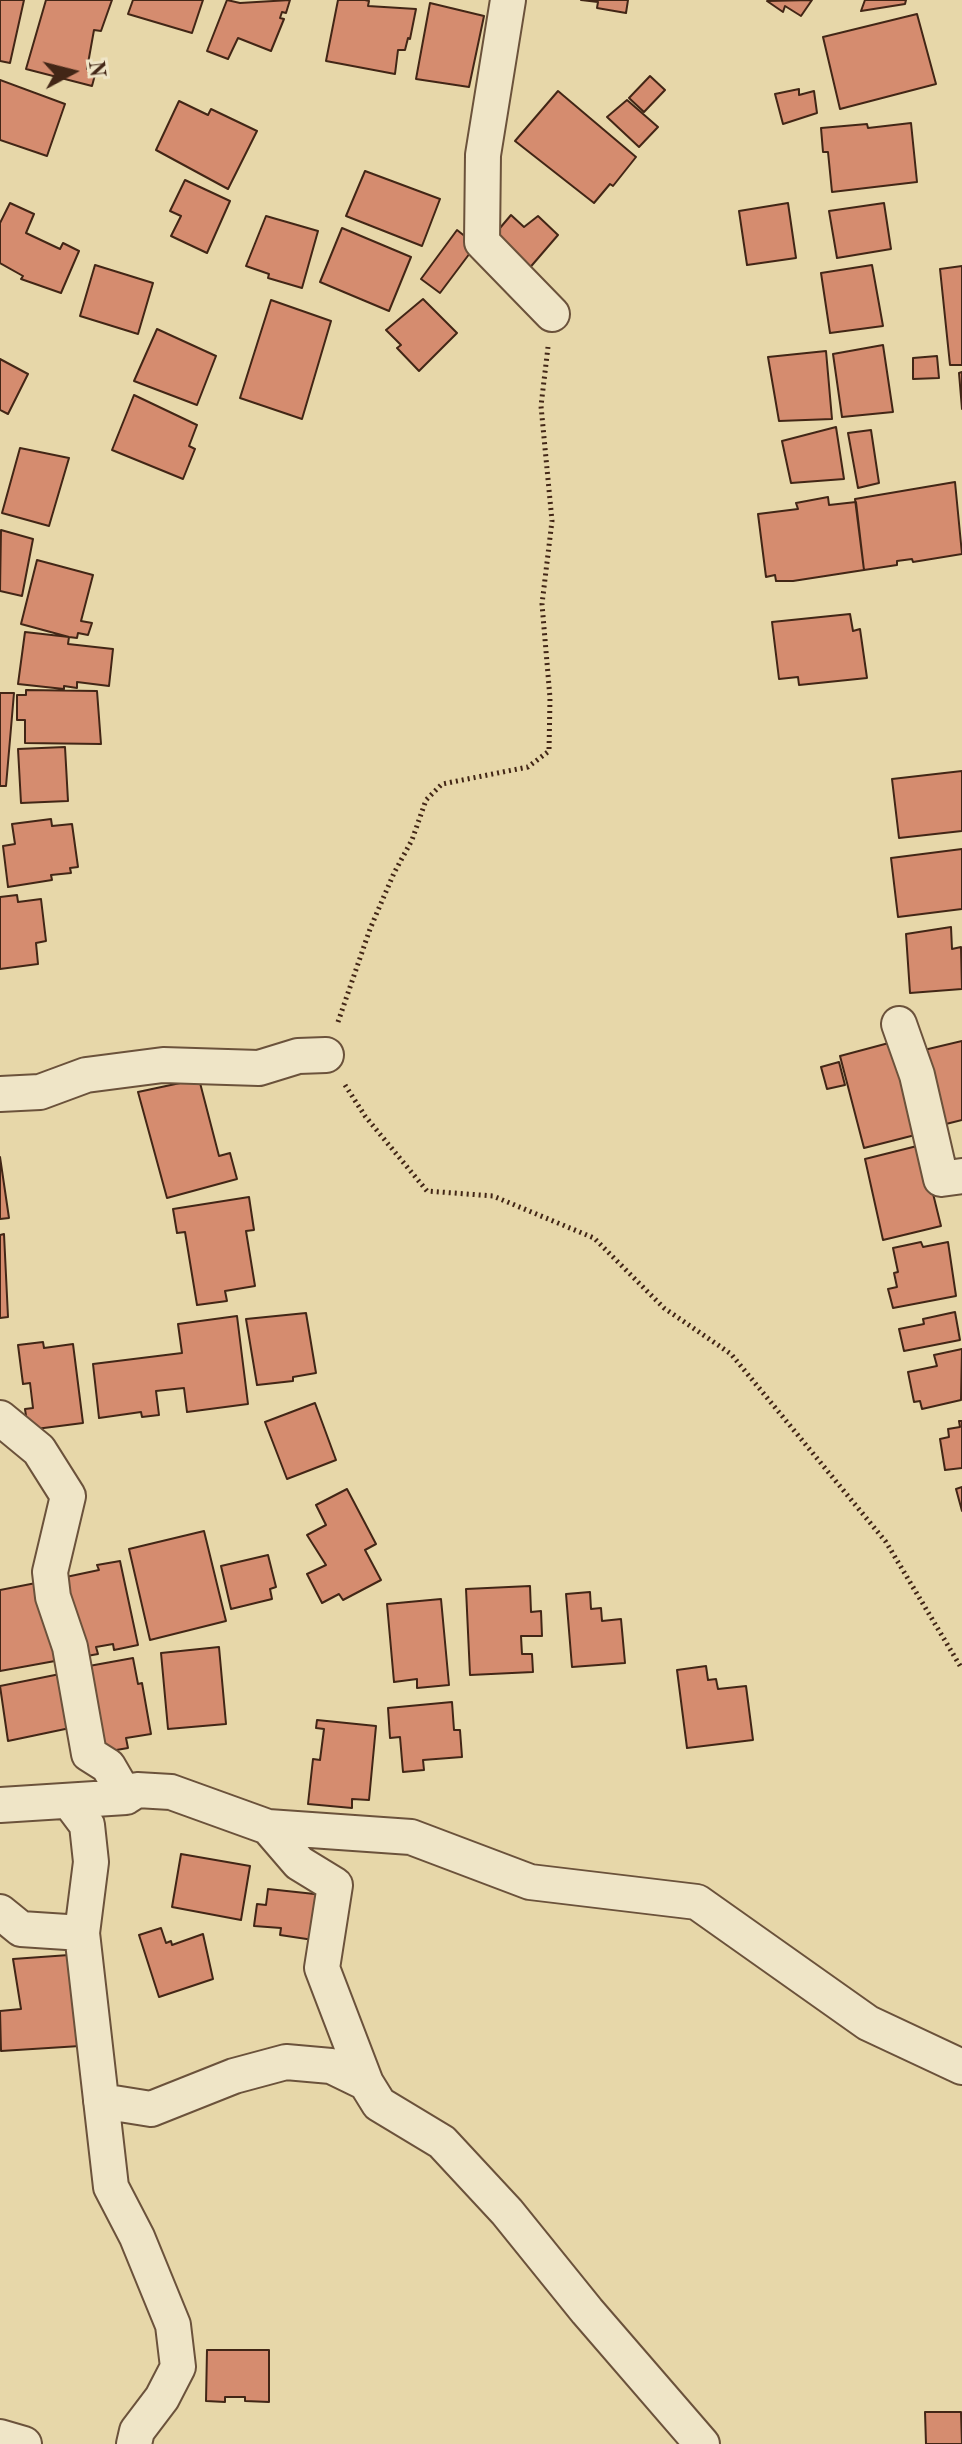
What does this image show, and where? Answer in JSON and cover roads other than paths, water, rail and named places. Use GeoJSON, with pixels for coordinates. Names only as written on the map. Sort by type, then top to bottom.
{"type":"FeatureCollection","features":[{"type":"Feature","properties":{"kind":"street"},"geometry":{"type":"LineString","coordinates":[[508,0],[483,155],[482,242],[552,314]]}},
{"type":"Feature","properties":{"kind":"street"},"geometry":{"type":"LineString","coordinates":[[899,1024],[917,1075],[941,1179],[962,1176]]}},
{"type":"Feature","properties":{"kind":"street"},"geometry":{"type":"LineString","coordinates":[[0,1094],[40,1092],[86,1075],[163,1065],[259,1068],[298,1056],[326,1055]]}},
{"type":"Feature","properties":{"kind":"street"},"geometry":{"type":"LineString","coordinates":[[0,1418],[39,1450],[68,1496],[50,1572],[53,1597],[64,1622],[89,1754],[108,1766],[126,1797]]}},
{"type":"Feature","properties":{"kind":"street"},"geometry":{"type":"LineString","coordinates":[[0,1805],[126,1797],[137,1790],[171,1792],[268,1827],[411,1837],[530,1882],[697,1902],[868,2023],[962,2067]]}},
{"type":"Feature","properties":{"kind":"street"},"geometry":{"type":"LineString","coordinates":[[69,1801],[87,1825],[91,1862],[82,1933],[111,2187],[137,2237],[173,2325],[178,2367],[162,2398],[137,2431],[134,2444]]}},
{"type":"Feature","properties":{"kind":"street"},"geometry":{"type":"LineString","coordinates":[[268,1827],[299,1863],[335,1885],[322,1968],[366,2083],[379,2104],[442,2142],[496,2200],[702,2444]]}},
{"type":"Feature","properties":{"kind":"street"},"geometry":{"type":"LineString","coordinates":[[0,1912],[21,1929],[82,1933]]}},
{"type":"Feature","properties":{"kind":"street"},"geometry":{"type":"LineString","coordinates":[[101,2101],[151,2109],[234,2076],[286,2062],[331,2066],[366,2083]]}},
{"type":"Feature","properties":{"kind":"street"},"geometry":{"type":"LineString","coordinates":[[0,2437],[24,2444]]}}]}
